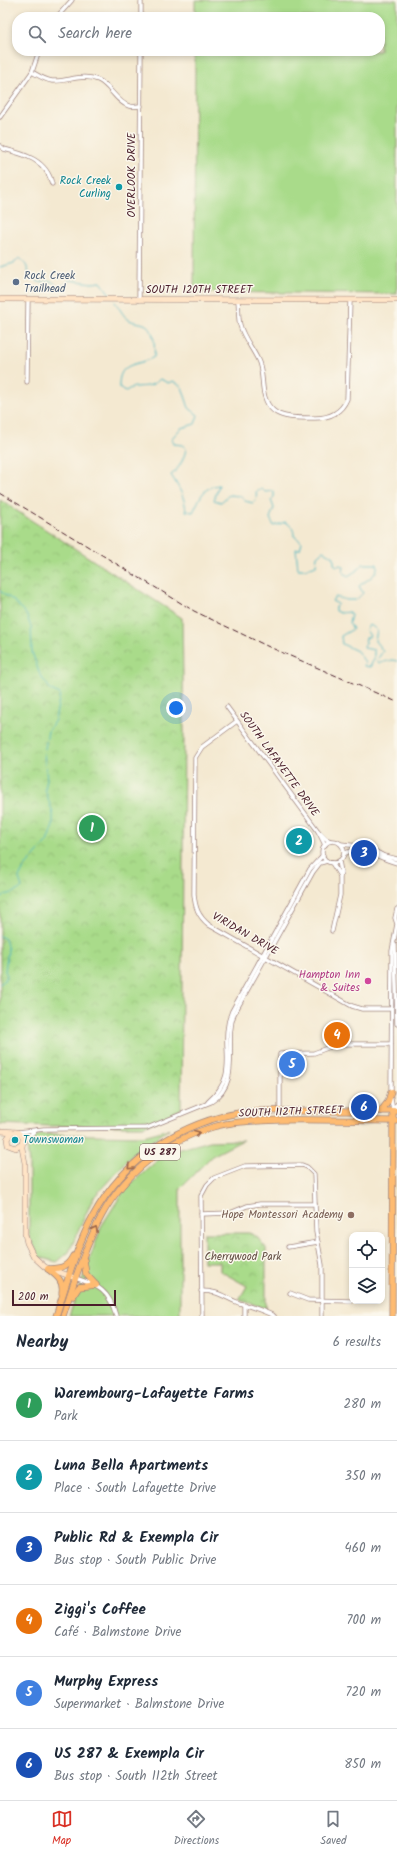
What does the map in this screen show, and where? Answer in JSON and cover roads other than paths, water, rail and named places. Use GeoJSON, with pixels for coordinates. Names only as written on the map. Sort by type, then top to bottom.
{"type":"FeatureCollection","features":[{"type":"Feature","properties":{"kind":"main road","name":"SOUTH 120TH STREET"},"geometry":{"type":"LineString","coordinates":[[0,299],[238,301],[397,300]]}},
{"type":"Feature","properties":{"kind":"main road"},"geometry":{"type":"LineString","coordinates":[[381,1111],[388,1102],[391,1092]]}},
{"type":"Feature","properties":{"kind":"main road"},"geometry":{"type":"LineString","coordinates":[[392,1316],[393,1140],[395,1111]]}},
{"type":"Feature","properties":{"kind":"main road","name":"SOUTH 112TH STREET"},"geometry":{"type":"LineString","coordinates":[[73,1277],[83,1238],[94,1215],[116,1181],[133,1164],[161,1143],[189,1128],[210,1120],[247,1112],[395,1111]]}},
{"type":"Feature","properties":{"kind":"main road","name":"SOUTH 112TH STREET"},"geometry":{"type":"LineString","coordinates":[[73,1277],[103,1214],[126,1182],[153,1157],[193,1134],[214,1127],[257,1121],[395,1121]]}},
{"type":"Feature","properties":{"kind":"main road"},"geometry":{"type":"LineString","coordinates":[[7,1140],[8,1136],[12,1132]]}},
{"type":"Feature","properties":{"kind":"main road"},"geometry":{"type":"LineString","coordinates":[[0,1133],[18,1132],[22,1136],[26,1243],[34,1257],[61,1282],[63,1287],[60,1303]]}},
{"type":"Feature","properties":{"kind":"main road"},"geometry":{"type":"LineString","coordinates":[[0,1133],[7,1140],[10,1146],[14,1148],[20,1158],[24,1173]]}},
{"type":"Feature","properties":{"kind":"main road"},"geometry":{"type":"LineString","coordinates":[[393,1140],[397,1133]]}},
{"type":"Feature","properties":{"kind":"main road"},"geometry":{"type":"LineString","coordinates":[[14,1148],[18,1148],[23,1143]]}},
{"type":"Feature","properties":{"kind":"main road"},"geometry":{"type":"LineString","coordinates":[[48,1269],[64,1268],[70,1263],[83,1238]]}},
{"type":"Feature","properties":{"kind":"main road"},"geometry":{"type":"LineString","coordinates":[[85,1253],[84,1266],[86,1274],[96,1285]]}},
{"type":"Feature","properties":{"kind":"main road"},"geometry":{"type":"LineString","coordinates":[[48,1269],[73,1277]]}},
{"type":"Feature","properties":{"kind":"main road","name":"US 287"},"geometry":{"type":"LineString","coordinates":[[56,1316],[60,1303],[73,1277]]}},
{"type":"Feature","properties":{"kind":"main road","name":"US 287"},"geometry":{"type":"LineString","coordinates":[[63,1315],[73,1277]]}},
{"type":"Feature","properties":{"kind":"main road"},"geometry":{"type":"LineString","coordinates":[[63,1315],[76,1288],[96,1285]]}},
{"type":"Feature","properties":{"kind":"street"},"geometry":{"type":"LineString","coordinates":[[61,12],[72,0]]}},
{"type":"Feature","properties":{"kind":"street"},"geometry":{"type":"LineString","coordinates":[[141,2],[141,12]]}},
{"type":"Feature","properties":{"kind":"street"},"geometry":{"type":"LineString","coordinates":[[0,116],[32,72],[37,56]]}},
{"type":"Feature","properties":{"kind":"street","name":"OVERLOOK DRIVE"},"geometry":{"type":"LineString","coordinates":[[139,300],[141,56]]}},
{"type":"Feature","properties":{"kind":"street"},"geometry":{"type":"LineString","coordinates":[[32,72],[47,80],[54,81],[77,77],[88,77],[98,80],[107,86],[124,103],[129,106],[141,106]]}},
{"type":"Feature","properties":{"kind":"street"},"geometry":{"type":"LineString","coordinates":[[0,146],[28,156],[41,164],[50,174],[52,184]]}},
{"type":"Feature","properties":{"kind":"street"},"geometry":{"type":"LineString","coordinates":[[27,382],[28,299]]}},
{"type":"Feature","properties":{"kind":"street"},"geometry":{"type":"LineString","coordinates":[[238,301],[239,324],[259,361],[263,394],[268,405],[282,416],[320,418],[334,414],[346,403],[348,397],[350,301]]}},
{"type":"Feature","properties":{"kind":"street","name":"SOUTH LAFAYETTE DRIVE"},"geometry":{"type":"LineString","coordinates":[[227,707],[318,831],[325,845]]}},
{"type":"Feature","properties":{"kind":"street","name":"VIRIDAN DRIVE"},"geometry":{"type":"LineString","coordinates":[[237,721],[202,747],[196,755],[195,904],[203,920],[208,925],[354,1007],[362,1009],[391,1009]]}},
{"type":"Feature","properties":{"kind":"street","name":"SOUTH LAFAYETTE DRIVE"},"geometry":{"type":"LineString","coordinates":[[318,831],[331,841]]}},
{"type":"Feature","properties":{"kind":"street"},"geometry":{"type":"LineString","coordinates":[[340,876],[332,863],[327,861],[323,855],[322,850],[325,845],[331,841],[336,841],[341,844],[366,847],[384,856],[397,859]]}},
{"type":"Feature","properties":{"kind":"street"},"geometry":{"type":"LineString","coordinates":[[341,844],[344,854]]}},
{"type":"Feature","properties":{"kind":"street"},"geometry":{"type":"LineString","coordinates":[[332,863],[339,861],[344,854],[349,851],[360,850],[397,863]]}},
{"type":"Feature","properties":{"kind":"street"},"geometry":{"type":"LineString","coordinates":[[18,1132],[44,1129],[147,1128],[160,1124],[217,1098],[224,1091],[228,1082],[231,1068],[232,1020],[310,869],[323,855]]}},
{"type":"Feature","properties":{"kind":"street"},"geometry":{"type":"LineString","coordinates":[[264,956],[313,872],[320,863],[327,861]]}},
{"type":"Feature","properties":{"kind":"street"},"geometry":{"type":"LineString","coordinates":[[332,930],[340,895],[340,876],[342,872],[339,861]]}},
{"type":"Feature","properties":{"kind":"street"},"geometry":{"type":"LineString","coordinates":[[397,909],[395,918],[397,923],[395,942],[397,1024]]}},
{"type":"Feature","properties":{"kind":"street"},"geometry":{"type":"LineString","coordinates":[[395,942],[392,951],[391,1009],[391,1104],[395,1111]]}},
{"type":"Feature","properties":{"kind":"street"},"geometry":{"type":"LineString","coordinates":[[280,1111],[280,1054],[314,1053],[338,1044],[391,1044]]}},
{"type":"Feature","properties":{"kind":"street"},"geometry":{"type":"LineString","coordinates":[[395,1111],[397,1104]]}},
{"type":"Feature","properties":{"kind":"street"},"geometry":{"type":"LineString","coordinates":[[23,1143],[36,1130]]}},
{"type":"Feature","properties":{"kind":"street"},"geometry":{"type":"LineString","coordinates":[[202,1316],[201,1196],[209,1182],[232,1171],[254,1165],[302,1165],[311,1170],[315,1177],[314,1204],[322,1265],[322,1316]]}},
{"type":"Feature","properties":{"kind":"street"},"geometry":{"type":"LineString","coordinates":[[201,1214],[230,1213],[247,1206],[260,1204],[314,1204]]}},
{"type":"Feature","properties":{"kind":"street"},"geometry":{"type":"LineString","coordinates":[[288,1247],[318,1242]]}},
{"type":"Feature","properties":{"kind":"street"},"geometry":{"type":"LineString","coordinates":[[73,1277],[96,1285],[108,1297],[114,1307],[116,1316]]}},
{"type":"Feature","properties":{"kind":"street"},"geometry":{"type":"LineString","coordinates":[[201,1291],[218,1292],[274,1316]]}},
{"type":"Feature","properties":{"kind":"street"},"geometry":{"type":"LineString","coordinates":[[290,1293],[302,1299],[349,1301]]}},
{"type":"Feature","properties":{"kind":"street"},"geometry":{"type":"LineString","coordinates":[[244,1304],[244,1316]]}},
{"type":"Feature","properties":{"kind":"waterway"},"geometry":{"type":"LineString","coordinates":[[0,267],[14,263],[19,258],[26,265],[30,276],[39,282],[51,281],[58,286],[64,285],[69,280],[92,283],[101,282],[112,297]]}},
{"type":"Feature","properties":{"kind":"waterway"},"geometry":{"type":"LineString","coordinates":[[115,302],[126,318],[149,327],[153,335],[154,344],[154,357],[125,369],[120,379],[119,388],[126,391],[130,388],[150,385],[160,379],[168,383],[173,381],[182,387],[189,408],[198,415],[195,424],[181,428],[172,438],[174,444],[183,445],[186,449],[181,464],[171,475],[183,496],[186,511],[193,512],[202,494],[213,486],[219,485],[214,500],[221,502],[229,495],[240,496],[245,501],[253,503],[257,498],[256,492],[262,489],[265,492],[274,491],[274,497],[271,500],[274,508],[270,518],[274,526],[285,522],[289,524],[293,529],[294,536],[302,542],[300,549],[296,549],[298,569],[305,569],[316,565],[317,556],[323,551],[334,557],[334,564],[344,567],[343,572],[348,576],[359,569],[363,564],[377,564],[374,574],[359,586],[363,593],[356,600],[347,600],[335,597],[332,601],[338,604],[335,607],[335,611],[340,613],[349,612],[351,615],[349,623],[353,629],[341,636],[342,644],[357,651],[365,662],[364,666],[370,667],[374,659],[374,650],[364,648],[366,638],[370,636],[366,630],[369,624],[377,630],[375,641],[383,651],[377,660],[379,663],[392,660],[397,661]]}},
{"type":"Feature","properties":{"kind":"waterway"},"geometry":{"type":"LineString","coordinates":[[0,591],[14,601],[26,614],[31,627],[32,652],[40,675],[51,690],[60,694],[55,720],[48,731],[44,754],[47,779],[45,789],[53,814],[53,826],[47,842],[24,868],[19,878],[22,887],[16,892],[0,898]]}},
{"type":"Feature","properties":{"kind":"waterway"},"geometry":{"type":"LineString","coordinates":[[0,936],[5,939],[8,950],[5,971],[7,975],[5,980],[0,984]]}},
{"type":"Feature","properties":{"kind":"railway"},"geometry":{"type":"LineString","coordinates":[[0,493],[194,611],[267,646],[397,702]]}},
{"type":"Feature","properties":{"kind":"place","name":"Rock Creek Curling"},"geometry":{"type":"Point","coordinates":[119,187]}},
{"type":"Feature","properties":{"kind":"place","name":"Rock Creek Trailhead"},"geometry":{"type":"Point","coordinates":[16,282]}},
{"type":"Feature","properties":{"kind":"place","name":"Warembourg-Lafayette Farms"},"geometry":{"type":"Point","coordinates":[92,828]}},
{"type":"Feature","properties":{"kind":"place","name":"Luna Bella Apartments"},"geometry":{"type":"Point","coordinates":[299,841]}},
{"type":"Feature","properties":{"kind":"place","name":"Public Rd & Exempla Cir"},"geometry":{"type":"Point","coordinates":[364,853]}},
{"type":"Feature","properties":{"kind":"place","name":"Hampton Inn & Suites"},"geometry":{"type":"Point","coordinates":[368,981]}},
{"type":"Feature","properties":{"kind":"place","name":"Ziggi's Coffee"},"geometry":{"type":"Point","coordinates":[337,1035]}},
{"type":"Feature","properties":{"kind":"place","name":"Murphy Express"},"geometry":{"type":"Point","coordinates":[292,1064]}},
{"type":"Feature","properties":{"kind":"place","name":"US 287 & Exempla Cir"},"geometry":{"type":"Point","coordinates":[364,1107]}},
{"type":"Feature","properties":{"kind":"place","name":"Townswoman"},"geometry":{"type":"Point","coordinates":[15,1140]}},
{"type":"Feature","properties":{"kind":"place","name":"Hope Montessori Academy"},"geometry":{"type":"Point","coordinates":[351,1215]}},
{"type":"Feature","properties":{"kind":"park label","name":"Cherrywood Park"},"geometry":{"type":"Point","coordinates":[243,1257]}}]}
